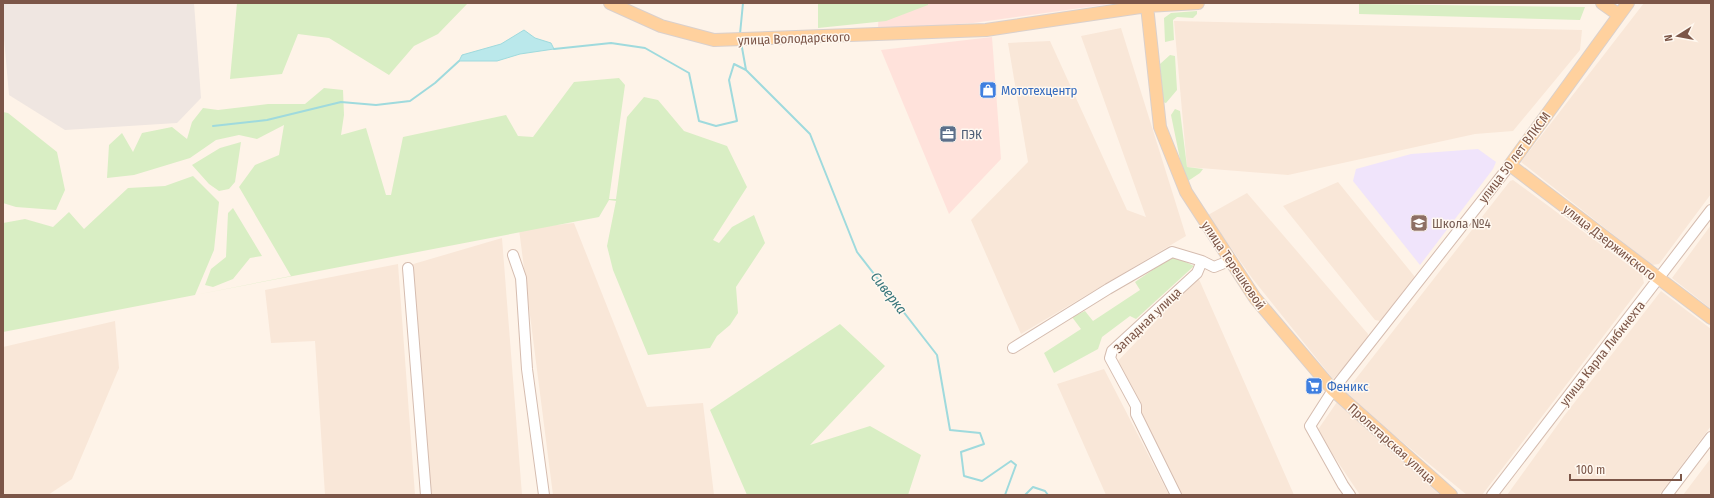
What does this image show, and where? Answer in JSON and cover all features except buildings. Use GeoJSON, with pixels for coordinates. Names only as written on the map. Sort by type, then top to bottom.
{"type":"FeatureCollection","features":[{"type":"Feature","properties":{"kind":"main road","name":"улица Володарского"},"geometry":{"type":"LineString","coordinates":[[610,3],[661,26],[714,40],[986,30],[1147,5]]}},
{"type":"Feature","properties":{"kind":"main road"},"geometry":{"type":"LineString","coordinates":[[1147,5],[1198,3]]}},
{"type":"Feature","properties":{"kind":"main road"},"geometry":{"type":"LineString","coordinates":[[1602,3],[1618,15]]}},
{"type":"Feature","properties":{"kind":"main road","name":"улица 50 лет ВЛКСМ"},"geometry":{"type":"LineString","coordinates":[[1510,165],[1628,3]]}},
{"type":"Feature","properties":{"kind":"main road","name":"улица Терешковой"},"geometry":{"type":"LineString","coordinates":[[1147,5],[1160,127],[1186,192],[1229,261],[1255,298],[1333,390]]}},
{"type":"Feature","properties":{"kind":"main road","name":"улица Дзержинского"},"geometry":{"type":"LineString","coordinates":[[1510,165],[1711,318]]}},
{"type":"Feature","properties":{"kind":"main road","name":"Пролетарская улица"},"geometry":{"type":"LineString","coordinates":[[1333,390],[1451,495]]}},
{"type":"Feature","properties":{"kind":"street","name":"улица 50 лет ВЛКСМ"},"geometry":{"type":"LineString","coordinates":[[1333,390],[1510,165]]}},
{"type":"Feature","properties":{"kind":"street","name":"улица Карла Либкнехта"},"geometry":{"type":"LineString","coordinates":[[1492,495],[1711,210]]}},
{"type":"Feature","properties":{"kind":"street"},"geometry":{"type":"LineString","coordinates":[[1013,348],[1108,289],[1172,252],[1214,266],[1229,261]]}},
{"type":"Feature","properties":{"kind":"street"},"geometry":{"type":"LineString","coordinates":[[513,255],[521,278],[527,369],[544,495]]}},
{"type":"Feature","properties":{"kind":"street","name":"Западная улица"},"geometry":{"type":"LineString","coordinates":[[1176,495],[1136,414],[1136,406],[1110,358],[1112,351],[1197,273],[1202,261]]}},
{"type":"Feature","properties":{"kind":"street"},"geometry":{"type":"LineString","coordinates":[[408,268],[426,495]]}},
{"type":"Feature","properties":{"kind":"street"},"geometry":{"type":"LineString","coordinates":[[1333,390],[1310,426],[1350,495]]}},
{"type":"Feature","properties":{"kind":"street"},"geometry":{"type":"LineString","coordinates":[[1668,495],[1711,438]]}},
{"type":"Feature","properties":{"kind":"shaded area"},"geometry":{"type":"Polygon","coordinates":[[[3,3],[194,3],[201,98],[177,123],[65,130],[9,95],[3,27],[3,3]]]}},
{"type":"Feature","properties":{"kind":"shaded area"},"geometry":{"type":"Polygon","coordinates":[[[879,3],[1117,3],[973,23],[878,29],[879,3]]]}},
{"type":"Feature","properties":{"kind":"shaded area"},"geometry":{"type":"Polygon","coordinates":[[[1644,3],[1711,3],[1711,194],[1659,264],[1652,265],[1521,162],[1644,3]]]}},
{"type":"Feature","properties":{"kind":"shaded area"},"geometry":{"type":"Polygon","coordinates":[[[1174,21],[1582,30],[1580,50],[1513,131],[1475,134],[1288,175],[1187,167],[1174,21]]]}},
{"type":"Feature","properties":{"kind":"shaded area"},"geometry":{"type":"Polygon","coordinates":[[[1121,28],[1186,236],[1021,334],[971,220],[1028,162],[1008,43],[1050,41],[1127,210],[1146,217],[1081,36],[1121,28]]]}},
{"type":"Feature","properties":{"kind":"shaded area"},"geometry":{"type":"Polygon","coordinates":[[[992,37],[1001,159],[949,214],[881,50],[992,37]]]}},
{"type":"Feature","properties":{"kind":"shaded area","name":"Школа №4"},"geometry":{"type":"Polygon","coordinates":[[[1478,149],[1496,162],[1493,169],[1420,265],[1353,181],[1356,169],[1411,154],[1478,149]]]}},
{"type":"Feature","properties":{"kind":"shaded area"},"geometry":{"type":"Polygon","coordinates":[[[1513,180],[1642,275],[1644,283],[1482,495],[1467,495],[1344,394],[1510,181],[1513,180]]]}},
{"type":"Feature","properties":{"kind":"shaded area"},"geometry":{"type":"Polygon","coordinates":[[[1338,182],[1415,277],[1380,321],[1375,320],[1283,206],[1338,182]]]}},
{"type":"Feature","properties":{"kind":"shaded area"},"geometry":{"type":"Polygon","coordinates":[[[1247,193],[1368,334],[1367,342],[1333,379],[1252,278],[1208,215],[1247,193]]]}},
{"type":"Feature","properties":{"kind":"shaded area"},"geometry":{"type":"Polygon","coordinates":[[[574,223],[647,407],[703,403],[714,495],[553,495],[519,229],[574,223]]]}},
{"type":"Feature","properties":{"kind":"shaded area"},"geometry":{"type":"Polygon","coordinates":[[[1711,225],[1711,309],[1672,278],[1711,225]]]}},
{"type":"Feature","properties":{"kind":"shaded area"},"geometry":{"type":"Polygon","coordinates":[[[502,238],[522,495],[429,495],[410,265],[502,238]]]}},
{"type":"Feature","properties":{"kind":"shaded area"},"geometry":{"type":"Polygon","coordinates":[[[398,264],[415,495],[325,495],[315,341],[271,343],[265,290],[398,264]]]}},
{"type":"Feature","properties":{"kind":"shaded area"},"geometry":{"type":"Polygon","coordinates":[[[1198,277],[1294,495],[1181,495],[1116,363],[1198,277]]]}},
{"type":"Feature","properties":{"kind":"shaded area"},"geometry":{"type":"Polygon","coordinates":[[[1661,291],[1711,329],[1711,426],[1659,495],[1507,495],[1564,416],[1661,291]]]}},
{"type":"Feature","properties":{"kind":"shaded area"},"geometry":{"type":"Polygon","coordinates":[[[115,321],[119,368],[72,479],[48,495],[3,495],[3,347],[115,321]]]}},
{"type":"Feature","properties":{"kind":"shaded area"},"geometry":{"type":"Polygon","coordinates":[[[1104,369],[1169,495],[1106,495],[1057,384],[1104,369]]]}},
{"type":"Feature","properties":{"kind":"shaded area"},"geometry":{"type":"Polygon","coordinates":[[[1337,402],[1440,495],[1360,495],[1317,431],[1337,402]]]}},
{"type":"Feature","properties":{"kind":"shaded area"},"geometry":{"type":"Polygon","coordinates":[[[1711,458],[1711,495],[1683,495],[1711,458]]]}},
{"type":"Feature","properties":{"kind":"green space"},"geometry":{"type":"Polygon","coordinates":[[[237,3],[468,3],[438,34],[414,46],[389,75],[329,38],[298,34],[282,74],[230,79],[237,3]]]}},
{"type":"Feature","properties":{"kind":"green space"},"geometry":{"type":"Polygon","coordinates":[[[818,3],[928,3],[928,5],[886,21],[818,28],[818,3]]]}},
{"type":"Feature","properties":{"kind":"green space"},"geometry":{"type":"Polygon","coordinates":[[[1359,4],[1585,7],[1580,20],[1359,14],[1359,4]]]}},
{"type":"Feature","properties":{"kind":"green space"},"geometry":{"type":"Polygon","coordinates":[[[1197,11],[1197,14],[1193,18],[1177,17],[1173,20],[1174,40],[1165,42],[1164,18],[1171,13],[1197,11]]]}},
{"type":"Feature","properties":{"kind":"green space"},"geometry":{"type":"Polygon","coordinates":[[[1170,55],[1175,56],[1177,90],[1166,103],[1163,102],[1160,64],[1170,55]]]}},
{"type":"Feature","properties":{"kind":"green space"},"geometry":{"type":"Polygon","coordinates":[[[619,78],[625,85],[609,199],[616,199],[627,117],[644,97],[658,100],[684,131],[727,146],[747,187],[713,240],[719,243],[732,227],[754,215],[765,243],[736,287],[738,313],[730,325],[717,336],[710,348],[648,355],[613,270],[607,246],[616,201],[609,200],[599,217],[204,293],[291,276],[239,187],[255,165],[279,155],[284,125],[257,139],[239,135],[216,140],[190,158],[134,175],[107,178],[109,145],[122,133],[133,152],[142,133],[172,127],[187,139],[192,122],[203,108],[218,110],[268,104],[305,104],[324,88],[343,90],[344,115],[341,135],[366,128],[386,195],[391,195],[403,137],[506,115],[518,136],[533,137],[574,82],[619,78]]]}},
{"type":"Feature","properties":{"kind":"green space"},"geometry":{"type":"Polygon","coordinates":[[[1175,109],[1180,111],[1187,167],[1203,169],[1200,173],[1188,181],[1181,164],[1171,115],[1175,109]]]}},
{"type":"Feature","properties":{"kind":"green space"},"geometry":{"type":"Polygon","coordinates":[[[3,112],[8,113],[57,152],[65,190],[56,210],[16,207],[3,203],[3,112]]]}},
{"type":"Feature","properties":{"kind":"green space"},"geometry":{"type":"Polygon","coordinates":[[[241,142],[235,182],[229,189],[219,191],[209,184],[192,165],[220,148],[241,142]]]}},
{"type":"Feature","properties":{"kind":"green space"},"geometry":{"type":"Polygon","coordinates":[[[193,176],[219,202],[214,250],[195,295],[3,332],[3,223],[25,219],[53,227],[69,212],[84,229],[128,188],[165,186],[193,176]]]}},
{"type":"Feature","properties":{"kind":"green space"},"geometry":{"type":"Polygon","coordinates":[[[233,208],[262,256],[250,258],[233,279],[213,287],[205,285],[211,269],[226,257],[228,213],[233,208]]]}},
{"type":"Feature","properties":{"kind":"green space"},"geometry":{"type":"Polygon","coordinates":[[[1173,256],[1194,266],[1136,319],[1130,316],[1102,337],[1098,349],[1054,373],[1044,353],[1081,329],[1072,317],[1085,311],[1093,321],[1140,290],[1135,282],[1173,256]]]}},
{"type":"Feature","properties":{"kind":"green space"},"geometry":{"type":"Polygon","coordinates":[[[840,324],[885,366],[810,445],[870,426],[921,455],[908,495],[747,495],[710,410],[840,324]]]}},
{"type":"Feature","properties":{"kind":"water"},"geometry":{"type":"Polygon","coordinates":[[[524,30],[535,38],[551,43],[554,49],[520,54],[497,61],[459,61],[462,55],[501,44],[524,30]]]}},
{"type":"Feature","properties":{"kind":"waterway","name":"Сиверка"},"geometry":{"type":"LineString","coordinates":[[740,34],[743,3]]}},
{"type":"Feature","properties":{"kind":"waterway","name":"Сиверка"},"geometry":{"type":"LineString","coordinates":[[741,42],[746,70],[810,134],[857,252],[937,355],[950,430],[980,433],[984,444],[961,452],[964,476],[982,481],[1011,461],[1016,465],[1005,495]]}},
{"type":"Feature","properties":{"kind":"waterway"},"geometry":{"type":"LineString","coordinates":[[554,49],[611,43],[645,48],[689,73],[699,121],[716,126],[737,121],[729,80],[734,64],[746,70]]}},
{"type":"Feature","properties":{"kind":"waterway"},"geometry":{"type":"LineString","coordinates":[[213,126],[267,120],[341,102],[376,105],[410,101],[435,83],[459,61]]}},
{"type":"Feature","properties":{"kind":"waterway","name":"Сиверка"},"geometry":{"type":"LineString","coordinates":[[1025,495],[1033,487],[1045,491],[1048,495]]}},
{"type":"Feature","properties":{"kind":"place","name":"Мототехцентр"},"geometry":{"type":"Point","coordinates":[988,90]}},
{"type":"Feature","properties":{"kind":"place","name":"ПЭК"},"geometry":{"type":"Point","coordinates":[948,134]}},
{"type":"Feature","properties":{"kind":"place","name":"Школа №4"},"geometry":{"type":"Point","coordinates":[1419,223]}},
{"type":"Feature","properties":{"kind":"place","name":"Феникс"},"geometry":{"type":"Point","coordinates":[1314,386]}}]}
